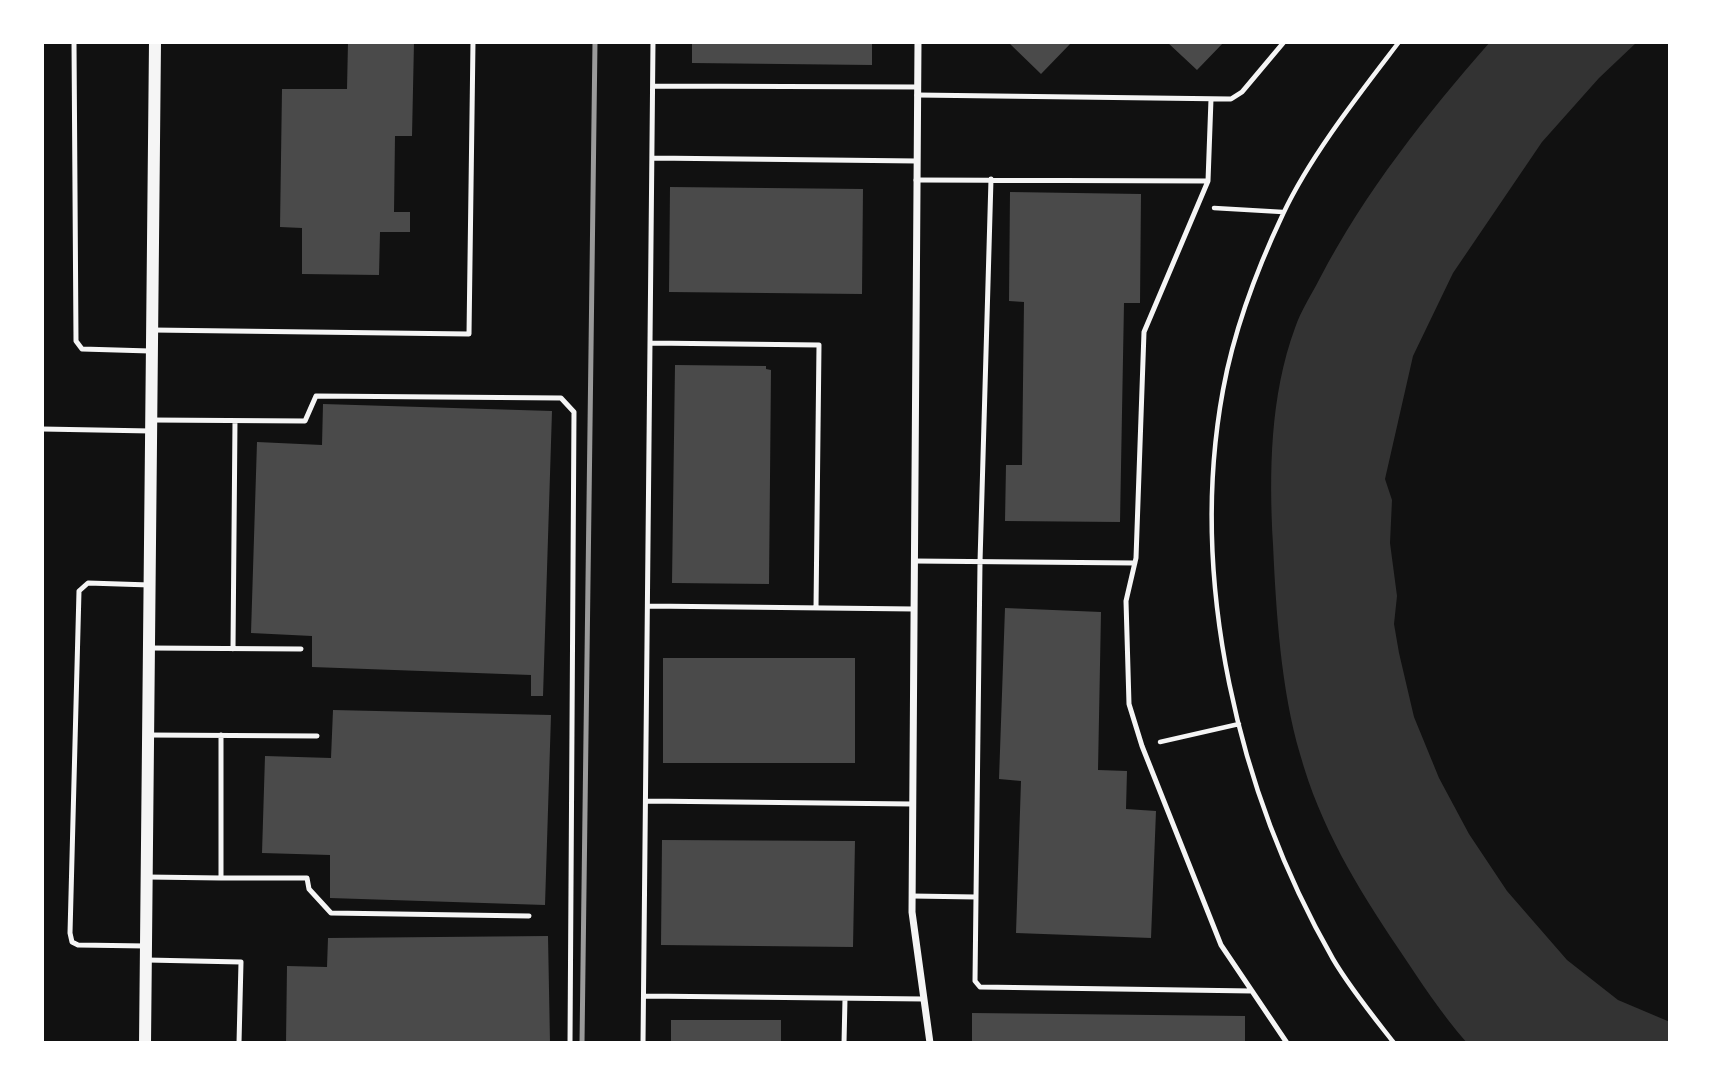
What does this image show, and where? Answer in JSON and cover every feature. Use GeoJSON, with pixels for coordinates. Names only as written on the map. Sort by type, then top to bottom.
{"type":"FeatureCollection","features":[{"type":"Feature","properties":{"kind":"street"},"geometry":{"type":"LineString","coordinates":[[145,1043],[155,42]]}},
{"type":"Feature","properties":{"kind":"street"},"geometry":{"type":"LineString","coordinates":[[918,42],[912,896],[930,1043]]}},
{"type":"Feature","properties":{"kind":"lane"},"geometry":{"type":"LineString","coordinates":[[74,42],[76,341],[82,349],[152,351]]}},
{"type":"Feature","properties":{"kind":"lane"},"geometry":{"type":"LineString","coordinates":[[152,330],[469,334],[473,42]]}},
{"type":"Feature","properties":{"kind":"lane"},"geometry":{"type":"LineString","coordinates":[[643,1043],[653,42]]}},
{"type":"Feature","properties":{"kind":"lane"},"geometry":{"type":"LineString","coordinates":[[653,86],[1231,99],[1242,92],[1284,42]]}},
{"type":"Feature","properties":{"kind":"lane"},"geometry":{"type":"LineString","coordinates":[[1211,99],[1208,181],[1144,332],[1135,563],[1126,601],[1129,704],[1142,747],[1221,945],[1287,1043]]}},
{"type":"Feature","properties":{"kind":"lane"},"geometry":{"type":"LineString","coordinates":[[652,158],[917,160]]}},
{"type":"Feature","properties":{"kind":"lane"},"geometry":{"type":"LineString","coordinates":[[991,179],[980,562],[975,981],[980,987],[1252,991]]}},
{"type":"Feature","properties":{"kind":"lane"},"geometry":{"type":"LineString","coordinates":[[916,180],[1208,181]]}},
{"type":"Feature","properties":{"kind":"lane"},"geometry":{"type":"LineString","coordinates":[[650,343],[819,345],[816,608]]}},
{"type":"Feature","properties":{"kind":"lane"},"geometry":{"type":"LineString","coordinates":[[42,429],[235,421],[304,421],[316,396],[561,398],[574,412],[570,1043]]}},
{"type":"Feature","properties":{"kind":"lane"},"geometry":{"type":"LineString","coordinates":[[233,649],[235,421]]}},
{"type":"Feature","properties":{"kind":"lane"},"geometry":{"type":"LineString","coordinates":[[914,561],[1135,563]]}},
{"type":"Feature","properties":{"kind":"lane"},"geometry":{"type":"LineString","coordinates":[[146,946],[78,945],[72,942],[70,933],[79,591],[88,583],[150,585]]}},
{"type":"Feature","properties":{"kind":"lane"},"geometry":{"type":"LineString","coordinates":[[648,606],[914,609]]}},
{"type":"Feature","properties":{"kind":"lane"},"geometry":{"type":"LineString","coordinates":[[149,648],[301,649]]}},
{"type":"Feature","properties":{"kind":"lane"},"geometry":{"type":"LineString","coordinates":[[148,735],[317,736]]}},
{"type":"Feature","properties":{"kind":"lane"},"geometry":{"type":"LineString","coordinates":[[221,735],[221,878]]}},
{"type":"Feature","properties":{"kind":"lane"},"geometry":{"type":"LineString","coordinates":[[646,801],[912,804]]}},
{"type":"Feature","properties":{"kind":"lane"},"geometry":{"type":"LineString","coordinates":[[147,877],[307,878],[309,889],[331,914],[529,916]]}},
{"type":"Feature","properties":{"kind":"lane"},"geometry":{"type":"LineString","coordinates":[[912,896],[976,897]]}},
{"type":"Feature","properties":{"kind":"lane"},"geometry":{"type":"LineString","coordinates":[[146,960],[241,962],[239,1043]]}},
{"type":"Feature","properties":{"kind":"lane"},"geometry":{"type":"LineString","coordinates":[[644,996],[924,999]]}},
{"type":"Feature","properties":{"kind":"lane"},"geometry":{"type":"LineString","coordinates":[[844,1043],[845,999]]}},
{"type":"Feature","properties":{"kind":"path"},"geometry":{"type":"LineString","coordinates":[[1394,1043],[1334,961],[1302,900],[1268,819],[1238,724],[1226,670],[1213,541],[1215,466],[1223,390],[1245,305],[1283,212],[1344,114],[1399,42]]}},
{"type":"Feature","properties":{"kind":"path"},"geometry":{"type":"LineString","coordinates":[[1196,208],[1283,212]]}},
{"type":"Feature","properties":{"kind":"path"},"geometry":{"type":"LineString","coordinates":[[1142,747],[1238,724]]}},
{"type":"Feature","properties":{"kind":"shaded area"},"geometry":{"type":"Polygon","coordinates":[[[1490,42],[1637,42],[1599,78],[1542,142],[1453,273],[1413,356],[1385,479],[1392,500],[1390,543],[1397,596],[1394,624],[1399,653],[1414,717],[1439,778],[1469,834],[1507,891],[1567,960],[1618,1000],[1670,1022],[1670,1043],[1467,1043],[1406,960],[1341,855],[1308,781],[1288,704],[1278,623],[1271,489],[1276,407],[1287,354],[1303,308],[1357,215],[1420,126],[1490,42]]]}},
{"type":"Feature","properties":{"kind":"building"},"geometry":{"type":"Polygon","coordinates":[[[348,42],[414,42],[412,136],[395,136],[394,212],[410,212],[410,232],[380,232],[379,275],[302,274],[302,228],[280,227],[282,89],[347,89],[348,42]]]}},
{"type":"Feature","properties":{"kind":"building"},"geometry":{"type":"Polygon","coordinates":[[[692,42],[872,42],[872,65],[692,63],[692,42]]]}},
{"type":"Feature","properties":{"kind":"building"},"geometry":{"type":"Polygon","coordinates":[[[1008,42],[1072,42],[1041,74],[1008,42]]]}},
{"type":"Feature","properties":{"kind":"building"},"geometry":{"type":"Polygon","coordinates":[[[1167,42],[1224,42],[1197,70],[1167,42]]]}},
{"type":"Feature","properties":{"kind":"building"},"geometry":{"type":"Polygon","coordinates":[[[670,187],[863,189],[862,294],[669,292],[670,187]]]}},
{"type":"Feature","properties":{"kind":"building"},"geometry":{"type":"Polygon","coordinates":[[[1010,192],[1141,194],[1140,303],[1124,303],[1120,522],[1005,521],[1006,465],[1022,465],[1024,302],[1009,301],[1010,192]]]}},
{"type":"Feature","properties":{"kind":"building"},"geometry":{"type":"Polygon","coordinates":[[[675,365],[766,366],[766,369],[771,370],[769,584],[672,583],[675,365]]]}},
{"type":"Feature","properties":{"kind":"building"},"geometry":{"type":"Polygon","coordinates":[[[323,404],[552,411],[543,696],[531,696],[531,675],[312,667],[312,636],[251,633],[257,442],[322,445],[323,404]]]}},
{"type":"Feature","properties":{"kind":"building"},"geometry":{"type":"Polygon","coordinates":[[[1005,608],[1101,612],[1098,770],[1127,771],[1126,809],[1156,811],[1151,938],[1016,933],[1021,781],[999,779],[1005,608]]]}},
{"type":"Feature","properties":{"kind":"building"},"geometry":{"type":"Polygon","coordinates":[[[663,658],[855,658],[855,763],[663,763],[663,658]]]}},
{"type":"Feature","properties":{"kind":"building"},"geometry":{"type":"Polygon","coordinates":[[[333,710],[551,715],[545,905],[330,898],[330,855],[262,853],[265,756],[331,758],[333,710]]]}},
{"type":"Feature","properties":{"kind":"building"},"geometry":{"type":"Polygon","coordinates":[[[662,840],[855,841],[853,947],[661,945],[662,840]]]}},
{"type":"Feature","properties":{"kind":"building"},"geometry":{"type":"Polygon","coordinates":[[[548,936],[550,1043],[286,1043],[287,966],[327,967],[328,938],[548,936]]]}},
{"type":"Feature","properties":{"kind":"building"},"geometry":{"type":"Polygon","coordinates":[[[972,1013],[1245,1016],[1245,1043],[972,1043],[972,1013]]]}},
{"type":"Feature","properties":{"kind":"building"},"geometry":{"type":"Polygon","coordinates":[[[671,1020],[781,1020],[781,1043],[671,1043],[671,1020]]]}},
{"type":"Feature","properties":{"kind":"railway"},"geometry":{"type":"LineString","coordinates":[[582,1043],[595,42]]}}]}
